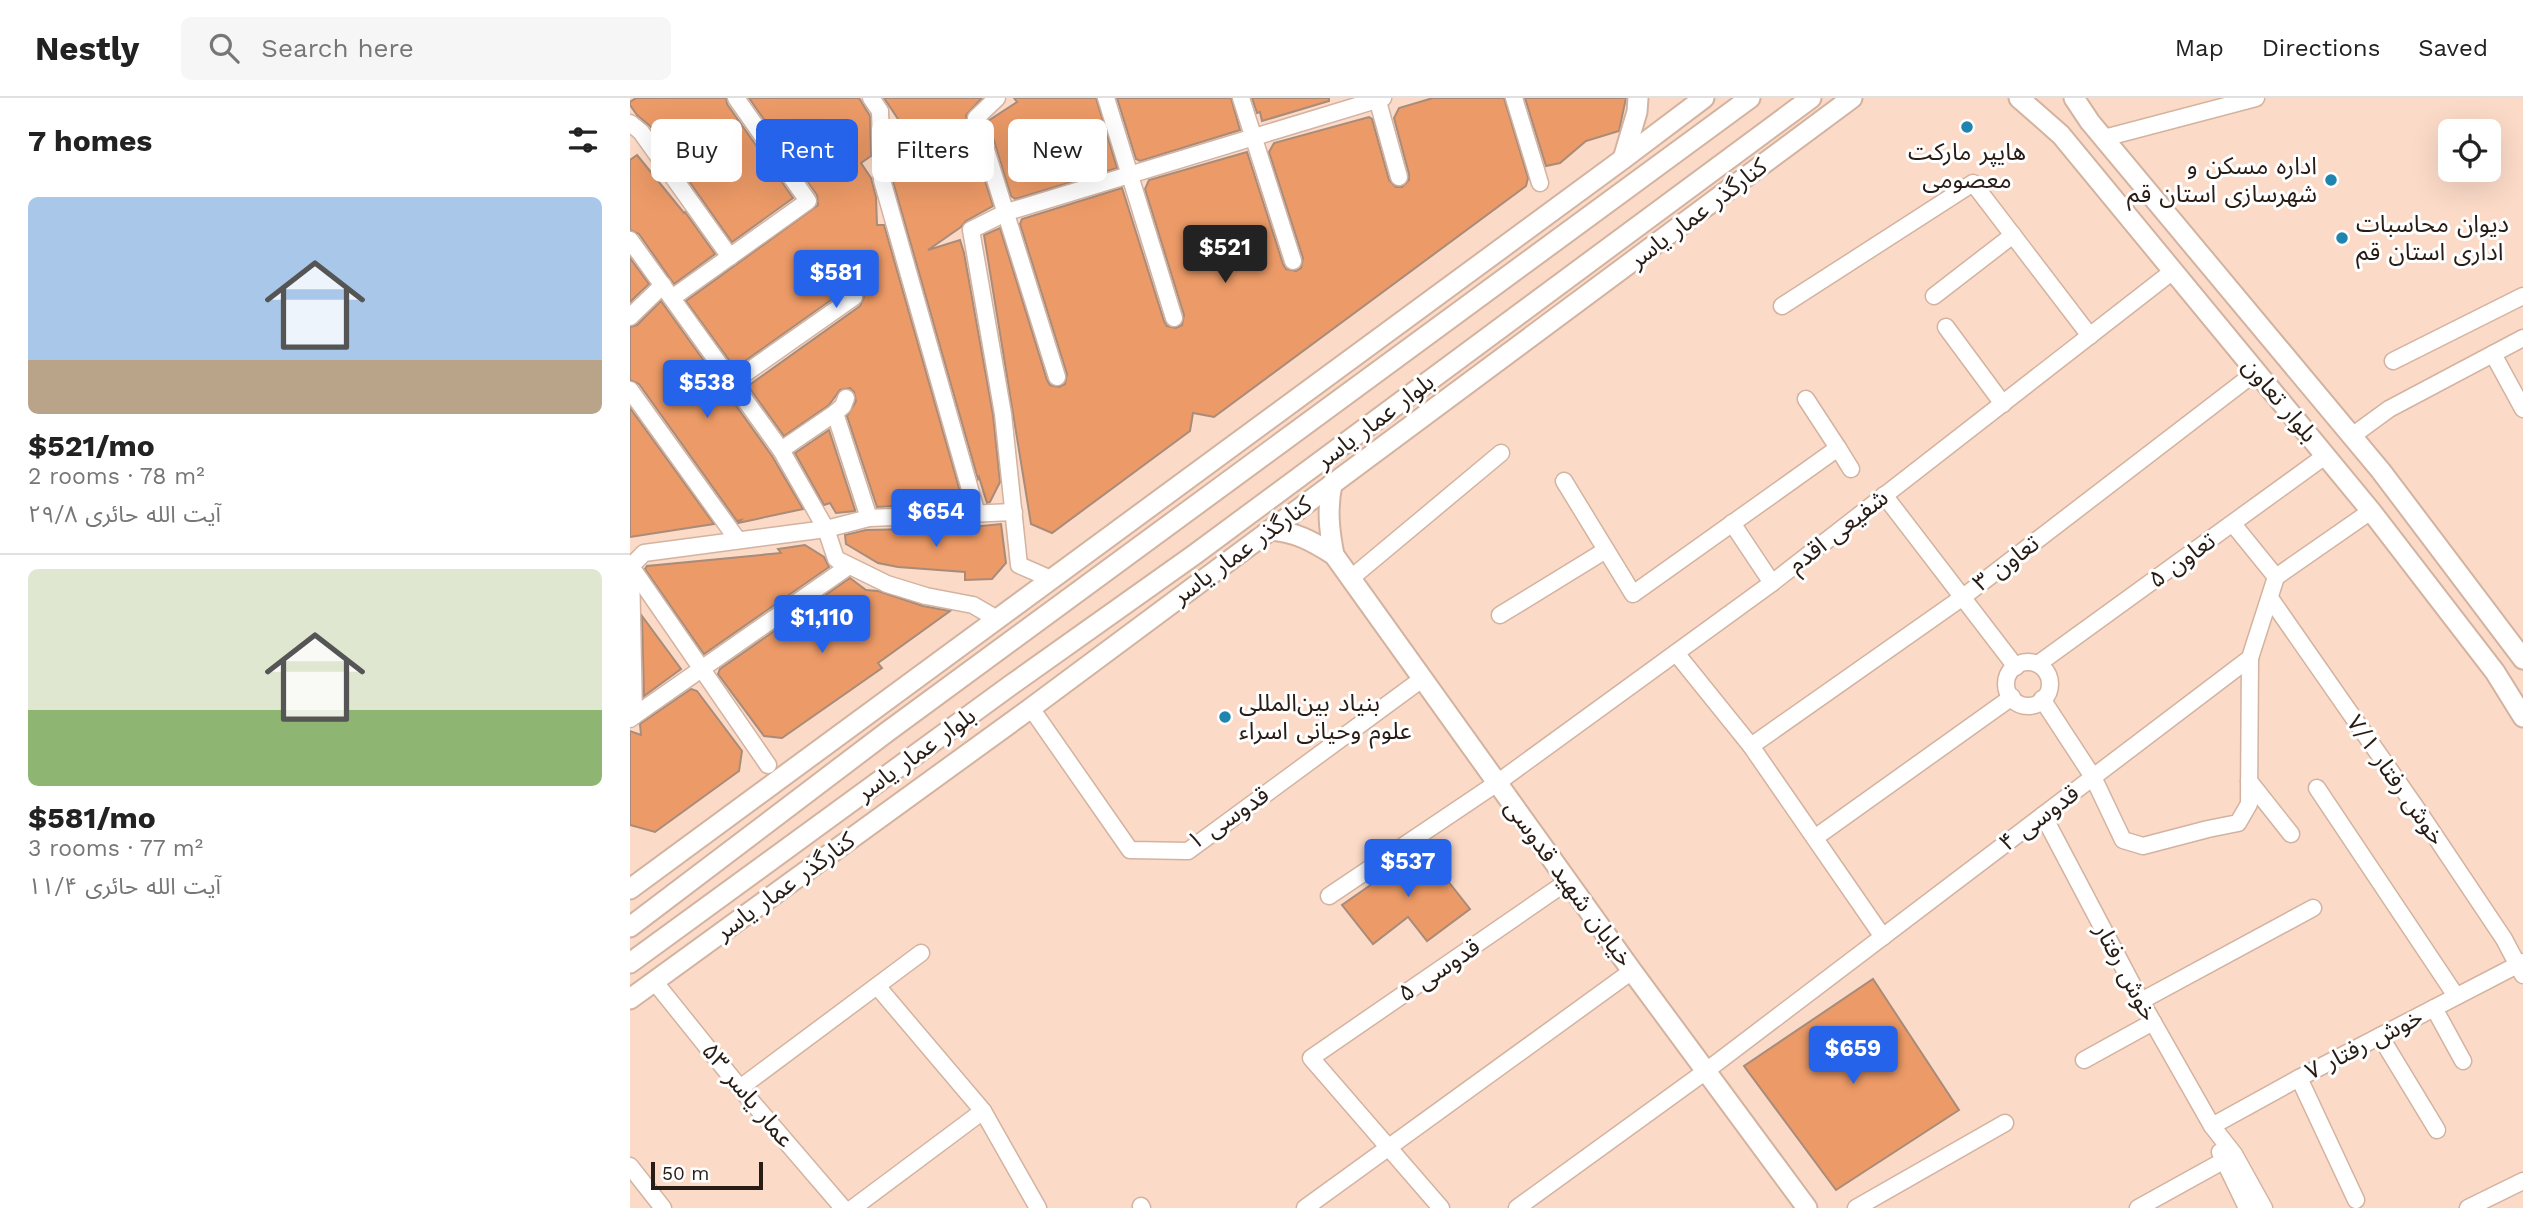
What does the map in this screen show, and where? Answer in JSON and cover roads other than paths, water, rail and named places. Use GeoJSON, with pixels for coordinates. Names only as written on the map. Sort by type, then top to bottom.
{"type":"FeatureCollection","features":[{"type":"Feature","properties":{"kind":"main road"},"geometry":{"type":"LineString","coordinates":[[1623,159],[1637,112],[1637,98]]}},
{"type":"Feature","properties":{"kind":"main road"},"geometry":{"type":"LineString","coordinates":[[630,889],[1704,98]]}},
{"type":"Feature","properties":{"kind":"main road","name":"بلوار عمار یاسر"},"geometry":{"type":"LineString","coordinates":[[630,927],[832,773],[1750,98]]}},
{"type":"Feature","properties":{"kind":"main road","name":"بلوار عمار یاسر"},"geometry":{"type":"LineString","coordinates":[[630,962],[1205,547],[1811,98]]}},
{"type":"Feature","properties":{"kind":"main road","name":"کنارگذر عمار یاسر"},"geometry":{"type":"LineString","coordinates":[[630,999],[1031,708],[1852,98]]}},
{"type":"Feature","properties":{"kind":"main road","name":"بلوار تعاون"},"geometry":{"type":"LineString","coordinates":[[2019,98],[2026,101],[2061,135],[2371,511],[2495,673],[2523,717]]}},
{"type":"Feature","properties":{"kind":"main road","name":"بلوار تعاون"},"geometry":{"type":"LineString","coordinates":[[2074,98],[2104,138],[2352,436],[2522,655]]}},
{"type":"Feature","properties":{"kind":"main road"},"geometry":{"type":"LineString","coordinates":[[2326,456],[2352,436]]}},
{"type":"Feature","properties":{"kind":"main road"},"geometry":{"type":"LineString","coordinates":[[1198,472],[1214,494]]}},
{"type":"Feature","properties":{"kind":"main road"},"geometry":{"type":"LineString","coordinates":[[1332,484],[1328,527],[1334,555]]}},
{"type":"Feature","properties":{"kind":"main road"},"geometry":{"type":"LineString","coordinates":[[1270,530],[1291,532],[1307,538],[1334,555]]}},
{"type":"Feature","properties":{"kind":"main road","name":"خیابان شهید قدوسی"},"geometry":{"type":"LineString","coordinates":[[1334,555],[1632,971],[1807,1208]]}},
{"type":"Feature","properties":{"kind":"main road"},"geometry":{"type":"LineString","coordinates":[[1011,685],[1116,643]]}},
{"type":"Feature","properties":{"kind":"main road"},"geometry":{"type":"LineString","coordinates":[[832,773],[896,693]]}},
{"type":"Feature","properties":{"kind":"street"},"geometry":{"type":"LineString","coordinates":[[630,317],[667,292],[730,257],[808,201],[736,98]]}},
{"type":"Feature","properties":{"kind":"street"},"geometry":{"type":"LineString","coordinates":[[871,98],[880,111],[882,180],[977,514]]}},
{"type":"Feature","properties":{"kind":"street"},"geometry":{"type":"LineString","coordinates":[[997,98],[976,118],[1057,377]]}},
{"type":"Feature","properties":{"kind":"street"},"geometry":{"type":"LineString","coordinates":[[1105,98],[1174,318]]}},
{"type":"Feature","properties":{"kind":"street"},"geometry":{"type":"LineString","coordinates":[[1241,98],[1293,261]]}},
{"type":"Feature","properties":{"kind":"street"},"geometry":{"type":"LineString","coordinates":[[1514,98],[1540,183]]}},
{"type":"Feature","properties":{"kind":"street"},"geometry":{"type":"LineString","coordinates":[[2104,138],[2256,98]]}},
{"type":"Feature","properties":{"kind":"street"},"geometry":{"type":"LineString","coordinates":[[1051,579],[1019,565],[1003,414],[971,230],[1007,212],[1379,99],[1399,177]]}},
{"type":"Feature","properties":{"kind":"street"},"geometry":{"type":"LineString","coordinates":[[630,123],[641,132],[730,257]]}},
{"type":"Feature","properties":{"kind":"street"},"geometry":{"type":"LineString","coordinates":[[1782,306],[1973,183],[2090,336]]}},
{"type":"Feature","properties":{"kind":"street"},"geometry":{"type":"LineString","coordinates":[[1934,296],[2013,234]]}},
{"type":"Feature","properties":{"kind":"street"},"geometry":{"type":"LineString","coordinates":[[630,240],[781,450],[826,529],[836,559],[887,584],[926,596],[973,605],[997,620]]}},
{"type":"Feature","properties":{"kind":"street","name":"شفیعی اقدم"},"geometry":{"type":"LineString","coordinates":[[1329,896],[1497,783],[1772,583],[2173,271]]}},
{"type":"Feature","properties":{"kind":"street"},"geometry":{"type":"LineString","coordinates":[[2393,360],[2523,296]]}},
{"type":"Feature","properties":{"kind":"street"},"geometry":{"type":"LineString","coordinates":[[733,382],[854,297]]}},
{"type":"Feature","properties":{"kind":"street"},"geometry":{"type":"LineString","coordinates":[[1946,327],[2003,404]]}},
{"type":"Feature","properties":{"kind":"street"},"geometry":{"type":"LineString","coordinates":[[2352,436],[2389,409],[2523,338]]}},
{"type":"Feature","properties":{"kind":"street"},"geometry":{"type":"LineString","coordinates":[[2493,354],[2523,409]]}},
{"type":"Feature","properties":{"kind":"street","name":"تعاون ۳"},"geometry":{"type":"LineString","coordinates":[[1751,746],[1963,597],[2256,372]]}},
{"type":"Feature","properties":{"kind":"street"},"geometry":{"type":"LineString","coordinates":[[630,390],[737,539]]}},
{"type":"Feature","properties":{"kind":"street"},"geometry":{"type":"LineString","coordinates":[[781,450],[835,413],[846,398]]}},
{"type":"Feature","properties":{"kind":"street"},"geometry":{"type":"LineString","coordinates":[[1806,399],[1852,469]]}},
{"type":"Feature","properties":{"kind":"street"},"geometry":{"type":"LineString","coordinates":[[835,413],[869,518]]}},
{"type":"Feature","properties":{"kind":"street"},"geometry":{"type":"LineString","coordinates":[[1564,481],[1633,594],[1838,448]]}},
{"type":"Feature","properties":{"kind":"street"},"geometry":{"type":"LineString","coordinates":[[1350,579],[1501,453]]}},
{"type":"Feature","properties":{"kind":"street","name":"تعاون ۵"},"geometry":{"type":"LineString","coordinates":[[2038,664],[2326,456]]}},
{"type":"Feature","properties":{"kind":"street"},"geometry":{"type":"LineString","coordinates":[[1884,495],[2016,667]]}},
{"type":"Feature","properties":{"kind":"street"},"geometry":{"type":"LineString","coordinates":[[2042,699],[2093,777],[2123,839],[2143,846],[2238,823],[2249,804],[2250,658],[2276,577],[2371,511]]}},
{"type":"Feature","properties":{"kind":"street"},"geometry":{"type":"LineString","coordinates":[[632,717],[630,566],[644,553],[826,529],[869,518],[1014,512]]}},
{"type":"Feature","properties":{"kind":"street"},"geometry":{"type":"LineString","coordinates":[[1732,523],[1772,583]]}},
{"type":"Feature","properties":{"kind":"street"},"geometry":{"type":"LineString","coordinates":[[2233,524],[2276,577]]}},
{"type":"Feature","properties":{"kind":"street"},"geometry":{"type":"LineString","coordinates":[[1500,615],[1606,551]]}},
{"type":"Feature","properties":{"kind":"street"},"geometry":{"type":"LineString","coordinates":[[630,566],[768,765]]}},
{"type":"Feature","properties":{"kind":"street"},"geometry":{"type":"LineString","coordinates":[[632,717],[849,566]]}},
{"type":"Feature","properties":{"kind":"street","name":"خوش رفتار ۷/۱"},"geometry":{"type":"LineString","coordinates":[[2270,598],[2419,812],[2521,967]]}},
{"type":"Feature","properties":{"kind":"street"},"geometry":{"type":"LineString","coordinates":[[1676,653],[1751,746],[1883,937]]}},
{"type":"Feature","properties":{"kind":"street","name":"قدوسی ۴"},"geometry":{"type":"LineString","coordinates":[[1517,1208],[1706,1071],[2250,658]]}},
{"type":"Feature","properties":{"kind":"street"},"geometry":{"type":"LineString","coordinates":[[2022,663],[2038,664],[2050,680],[2047,695],[2037,704],[2023,705],[2007,691],[2007,677],[2022,663]]}},
{"type":"Feature","properties":{"kind":"street","name":"قدوسی ۱"},"geometry":{"type":"LineString","coordinates":[[1031,708],[1130,849],[1188,850],[1422,679]]}},
{"type":"Feature","properties":{"kind":"street"},"geometry":{"type":"LineString","coordinates":[[1816,837],[2012,697]]}},
{"type":"Feature","properties":{"kind":"street"},"geometry":{"type":"LineString","coordinates":[[2249,781],[2291,834]]}},
{"type":"Feature","properties":{"kind":"street"},"geometry":{"type":"LineString","coordinates":[[2317,788],[2456,996]]}},
{"type":"Feature","properties":{"kind":"street","name":"خوش رفتار"},"geometry":{"type":"LineString","coordinates":[[2043,815],[2141,1001],[2211,1126],[2223,1161],[2246,1208]]}},
{"type":"Feature","properties":{"kind":"street","name":"قدوسی ۵"},"geometry":{"type":"LineString","coordinates":[[1388,1147],[1311,1058],[1568,881]]}},
{"type":"Feature","properties":{"kind":"street"},"geometry":{"type":"LineString","coordinates":[[2141,1001],[2313,908]]}},
{"type":"Feature","properties":{"kind":"street"},"geometry":{"type":"LineString","coordinates":[[740,1087],[921,953]]}},
{"type":"Feature","properties":{"kind":"street","name":"خوش رفتار ۷"},"geometry":{"type":"LineString","coordinates":[[2211,1126],[2456,996],[2521,967]]}},
{"type":"Feature","properties":{"kind":"street"},"geometry":{"type":"LineString","coordinates":[[1306,1208],[1632,971]]}},
{"type":"Feature","properties":{"kind":"street","name":"عمار یاسر ۵۳"},"geometry":{"type":"LineString","coordinates":[[654,981],[843,1208]]}},
{"type":"Feature","properties":{"kind":"street"},"geometry":{"type":"LineString","coordinates":[[877,986],[983,1111],[1038,1208]]}},
{"type":"Feature","properties":{"kind":"street"},"geometry":{"type":"LineString","coordinates":[[2434,1008],[2463,1061]]}},
{"type":"Feature","properties":{"kind":"street"},"geometry":{"type":"LineString","coordinates":[[2084,1060],[2153,1022]]}},
{"type":"Feature","properties":{"kind":"street"},"geometry":{"type":"LineString","coordinates":[[2380,1036],[2437,1130]]}},
{"type":"Feature","properties":{"kind":"street"},"geometry":{"type":"LineString","coordinates":[[2299,1078],[2356,1200]]}},
{"type":"Feature","properties":{"kind":"street"},"geometry":{"type":"LineString","coordinates":[[853,1208],[983,1111]]}},
{"type":"Feature","properties":{"kind":"street"},"geometry":{"type":"LineString","coordinates":[[1856,1208],[2005,1123]]}},
{"type":"Feature","properties":{"kind":"street","name":"خوش رفتار"},"geometry":{"type":"LineString","coordinates":[[2211,1126],[2234,1154],[2264,1208]]}},
{"type":"Feature","properties":{"kind":"street"},"geometry":{"type":"LineString","coordinates":[[1388,1147],[1441,1208]]}},
{"type":"Feature","properties":{"kind":"street"},"geometry":{"type":"LineString","coordinates":[[2138,1208],[2223,1161]]}},
{"type":"Feature","properties":{"kind":"street"},"geometry":{"type":"LineString","coordinates":[[630,1166],[663,1208]]}},
{"type":"Feature","properties":{"kind":"street"},"geometry":{"type":"LineString","coordinates":[[2468,1208],[2493,1202],[2523,1181]]}},
{"type":"Feature","properties":{"kind":"place","name":"هایپر مارکت معصومی"},"geometry":{"type":"Point","coordinates":[1967,127]}},
{"type":"Feature","properties":{"kind":"place","name":"اداره مسکن و شهرسازی استان قم"},"geometry":{"type":"Point","coordinates":[2331,180]}},
{"type":"Feature","properties":{"kind":"place","name":"دیوان محاسبات اداری استان قم"},"geometry":{"type":"Point","coordinates":[2342,238]}},
{"type":"Feature","properties":{"kind":"place","name":"بنیاد بین‌المللی علوم وحیانی اسراء"},"geometry":{"type":"Point","coordinates":[1225,717]}}]}
